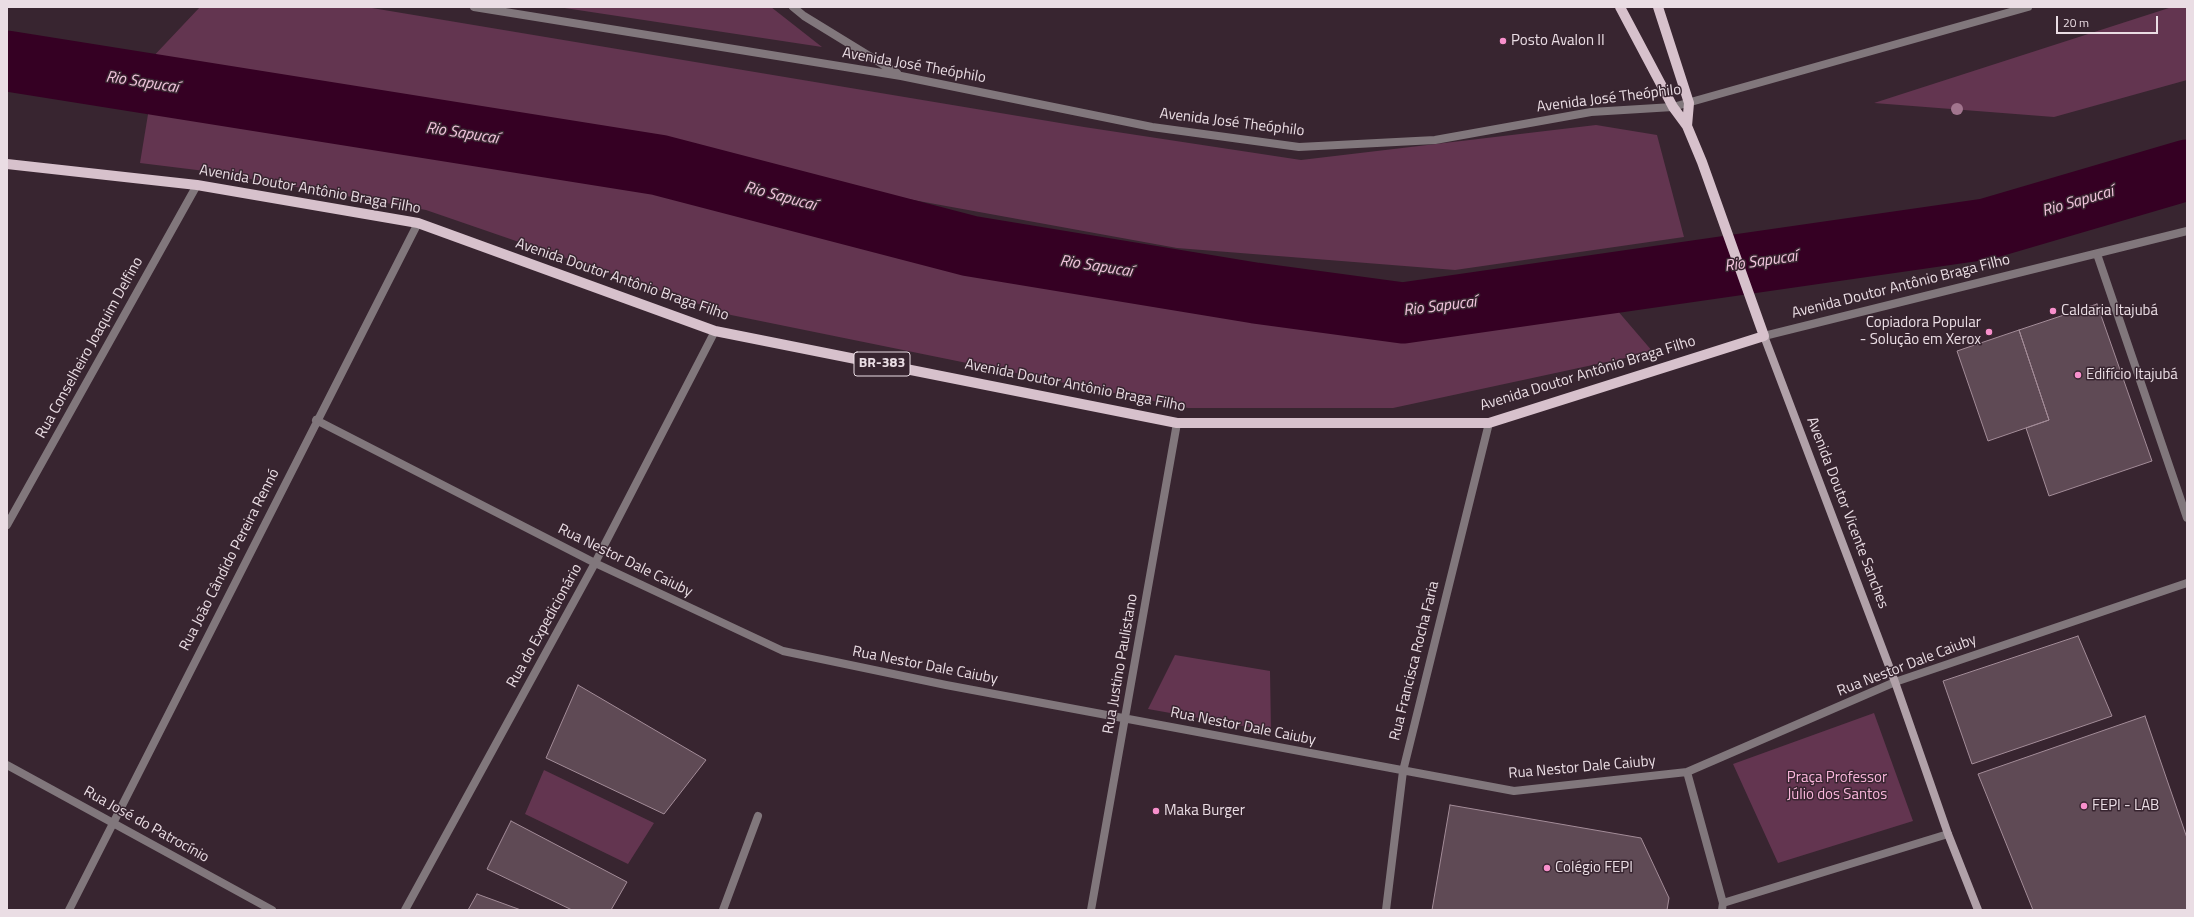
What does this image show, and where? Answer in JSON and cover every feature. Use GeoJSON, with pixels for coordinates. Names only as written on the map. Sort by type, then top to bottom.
{"type":"FeatureCollection","features":[{"type":"Feature","properties":{"kind":"main road","name":"Avenida Doutor Vicente Sanches"},"geometry":{"type":"LineString","coordinates":[[1620,7],[1673,107],[1688,126],[1758,320],[1895,682],[1948,834],[1978,910]]}},
{"type":"Feature","properties":{"kind":"main road","name":"Avenida Doutor Vicente Sanches"},"geometry":{"type":"LineString","coordinates":[[1658,7],[1689,102],[1688,126]]}},
{"type":"Feature","properties":{"kind":"main road","name":"Avenida Doutor Antônio Braga Filho"},"geometry":{"type":"LineString","coordinates":[[7,164],[196,185],[418,223],[715,331],[1178,423],[1489,423],[1764,336]]}},
{"type":"Feature","properties":{"kind":"street","name":"Avenida José Theóphilo"},"geometry":{"type":"LineString","coordinates":[[474,7],[901,76],[1152,127],[1299,147],[1435,140],[1591,112],[1673,107],[2028,7]]}},
{"type":"Feature","properties":{"kind":"street"},"geometry":{"type":"LineString","coordinates":[[794,7],[804,16],[901,76]]}},
{"type":"Feature","properties":{"kind":"street","name":"Rua Conselheiro Joaquim Delfino"},"geometry":{"type":"LineString","coordinates":[[7,525],[196,185]]}},
{"type":"Feature","properties":{"kind":"street","name":"Rua João Cândido Pereira Rennó"},"geometry":{"type":"LineString","coordinates":[[69,910],[316,420],[418,223]]}},
{"type":"Feature","properties":{"kind":"street","name":"Avenida Doutor Antônio Braga Filho"},"geometry":{"type":"LineString","coordinates":[[1764,336],[2187,231]]}},
{"type":"Feature","properties":{"kind":"street"},"geometry":{"type":"LineString","coordinates":[[2097,254],[2187,518]]}},
{"type":"Feature","properties":{"kind":"street","name":"Rua do Expedicionário"},"geometry":{"type":"LineString","coordinates":[[405,910],[595,563],[715,331]]}},
{"type":"Feature","properties":{"kind":"street","name":"Rua Nestor Dale Caiuby"},"geometry":{"type":"LineString","coordinates":[[316,420],[595,563],[784,651],[946,685],[1514,791],[1687,772],[1895,682],[2187,583]]}},
{"type":"Feature","properties":{"kind":"street","name":"Rua Justino Paulistano"},"geometry":{"type":"LineString","coordinates":[[1091,910],[1178,423]]}},
{"type":"Feature","properties":{"kind":"street","name":"Rua Francisca Rocha Faria"},"geometry":{"type":"LineString","coordinates":[[1386,910],[1403,771],[1489,423]]}},
{"type":"Feature","properties":{"kind":"street","name":"Rua José do Patrocínio"},"geometry":{"type":"LineString","coordinates":[[7,765],[272,910]]}},
{"type":"Feature","properties":{"kind":"street"},"geometry":{"type":"LineString","coordinates":[[1687,772],[1722,906],[1948,834]]}},
{"type":"Feature","properties":{"kind":"street"},"geometry":{"type":"LineString","coordinates":[[723,910],[758,816]]}},
{"type":"Feature","properties":{"kind":"green space"},"geometry":{"type":"Polygon","coordinates":[[[200,7],[366,7],[1084,127],[1301,160],[1596,125],[1657,135],[1684,237],[1455,270],[1177,248],[149,61],[200,7]]]}},
{"type":"Feature","properties":{"kind":"green space"},"geometry":{"type":"Polygon","coordinates":[[[558,7],[771,7],[822,47],[558,7]]]}},
{"type":"Feature","properties":{"kind":"green space"},"geometry":{"type":"Polygon","coordinates":[[[2172,7],[2187,7],[2187,80],[2054,117],[1874,103],[2172,7]]]}},
{"type":"Feature","properties":{"kind":"green space"},"geometry":{"type":"Polygon","coordinates":[[[151,96],[648,176],[961,253],[1406,331],[1611,303],[1653,352],[1393,408],[1188,408],[731,315],[426,210],[205,171],[140,163],[151,96]]]}},
{"type":"Feature","properties":{"kind":"green space"},"geometry":{"type":"Polygon","coordinates":[[[1175,655],[1270,671],[1271,731],[1148,709],[1175,655]]]}},
{"type":"Feature","properties":{"kind":"green space","name":"Praça Professor Júlio dos Santos"},"geometry":{"type":"Polygon","coordinates":[[[1874,713],[1913,821],[1778,863],[1733,764],[1874,713]]]}},
{"type":"Feature","properties":{"kind":"green space"},"geometry":{"type":"Polygon","coordinates":[[[544,770],[654,823],[628,864],[525,814],[544,770]]]}},
{"type":"Feature","properties":{"kind":"building","name":"Edifício Itajubá"},"geometry":{"type":"Polygon","coordinates":[[[2097,304],[2152,461],[2049,496],[2026,428],[2049,420],[2019,330],[2097,304]]]}},
{"type":"Feature","properties":{"kind":"building"},"geometry":{"type":"Polygon","coordinates":[[[2019,330],[2049,420],[1988,441],[1957,351],[2019,330]]]}},
{"type":"Feature","properties":{"kind":"building"},"geometry":{"type":"Polygon","coordinates":[[[2078,636],[2112,716],[1972,764],[1943,681],[2078,636]]]}},
{"type":"Feature","properties":{"kind":"building"},"geometry":{"type":"Polygon","coordinates":[[[578,685],[706,760],[664,814],[546,758],[578,685]]]}},
{"type":"Feature","properties":{"kind":"building","name":"FEPI - LAB"},"geometry":{"type":"Polygon","coordinates":[[[2145,716],[2187,838],[2187,910],[2033,910],[1978,774],[2145,716]]]}},
{"type":"Feature","properties":{"kind":"building","name":"Colégio FEPI"},"geometry":{"type":"Polygon","coordinates":[[[1450,805],[1641,838],[1669,898],[1667,910],[1432,910],[1450,805]]]}},
{"type":"Feature","properties":{"kind":"building"},"geometry":{"type":"Polygon","coordinates":[[[511,821],[627,882],[611,910],[572,910],[487,869],[511,821]]]}},
{"type":"Feature","properties":{"kind":"building"},"geometry":{"type":"Polygon","coordinates":[[[477,894],[521,910],[468,910],[477,894]]]}},
{"type":"Feature","properties":{"kind":"waterway","name":"Rio Sapucaí"},"geometry":{"type":"LineString","coordinates":[[7,61],[659,165],[970,246],[1255,293],[1403,313],[1986,229],[2187,170]]}},
{"type":"Feature","properties":{"kind":"place","name":"Posto Avalon II"},"geometry":{"type":"Point","coordinates":[1503,41]}},
{"type":"Feature","properties":{"kind":"place","name":"Caldaria Itajubá"},"geometry":{"type":"Point","coordinates":[2053,311]}},
{"type":"Feature","properties":{"kind":"place","name":"Copiadora Popular - Solução em Xerox"},"geometry":{"type":"Point","coordinates":[1989,332]}},
{"type":"Feature","properties":{"kind":"place","name":"Edifício Itajubá"},"geometry":{"type":"Point","coordinates":[2078,375]}},
{"type":"Feature","properties":{"kind":"place","name":"FEPI - LAB"},"geometry":{"type":"Point","coordinates":[2084,806]}},
{"type":"Feature","properties":{"kind":"place","name":"Maka Burger"},"geometry":{"type":"Point","coordinates":[1156,811]}},
{"type":"Feature","properties":{"kind":"place","name":"Colégio FEPI"},"geometry":{"type":"Point","coordinates":[1547,868]}}]}
